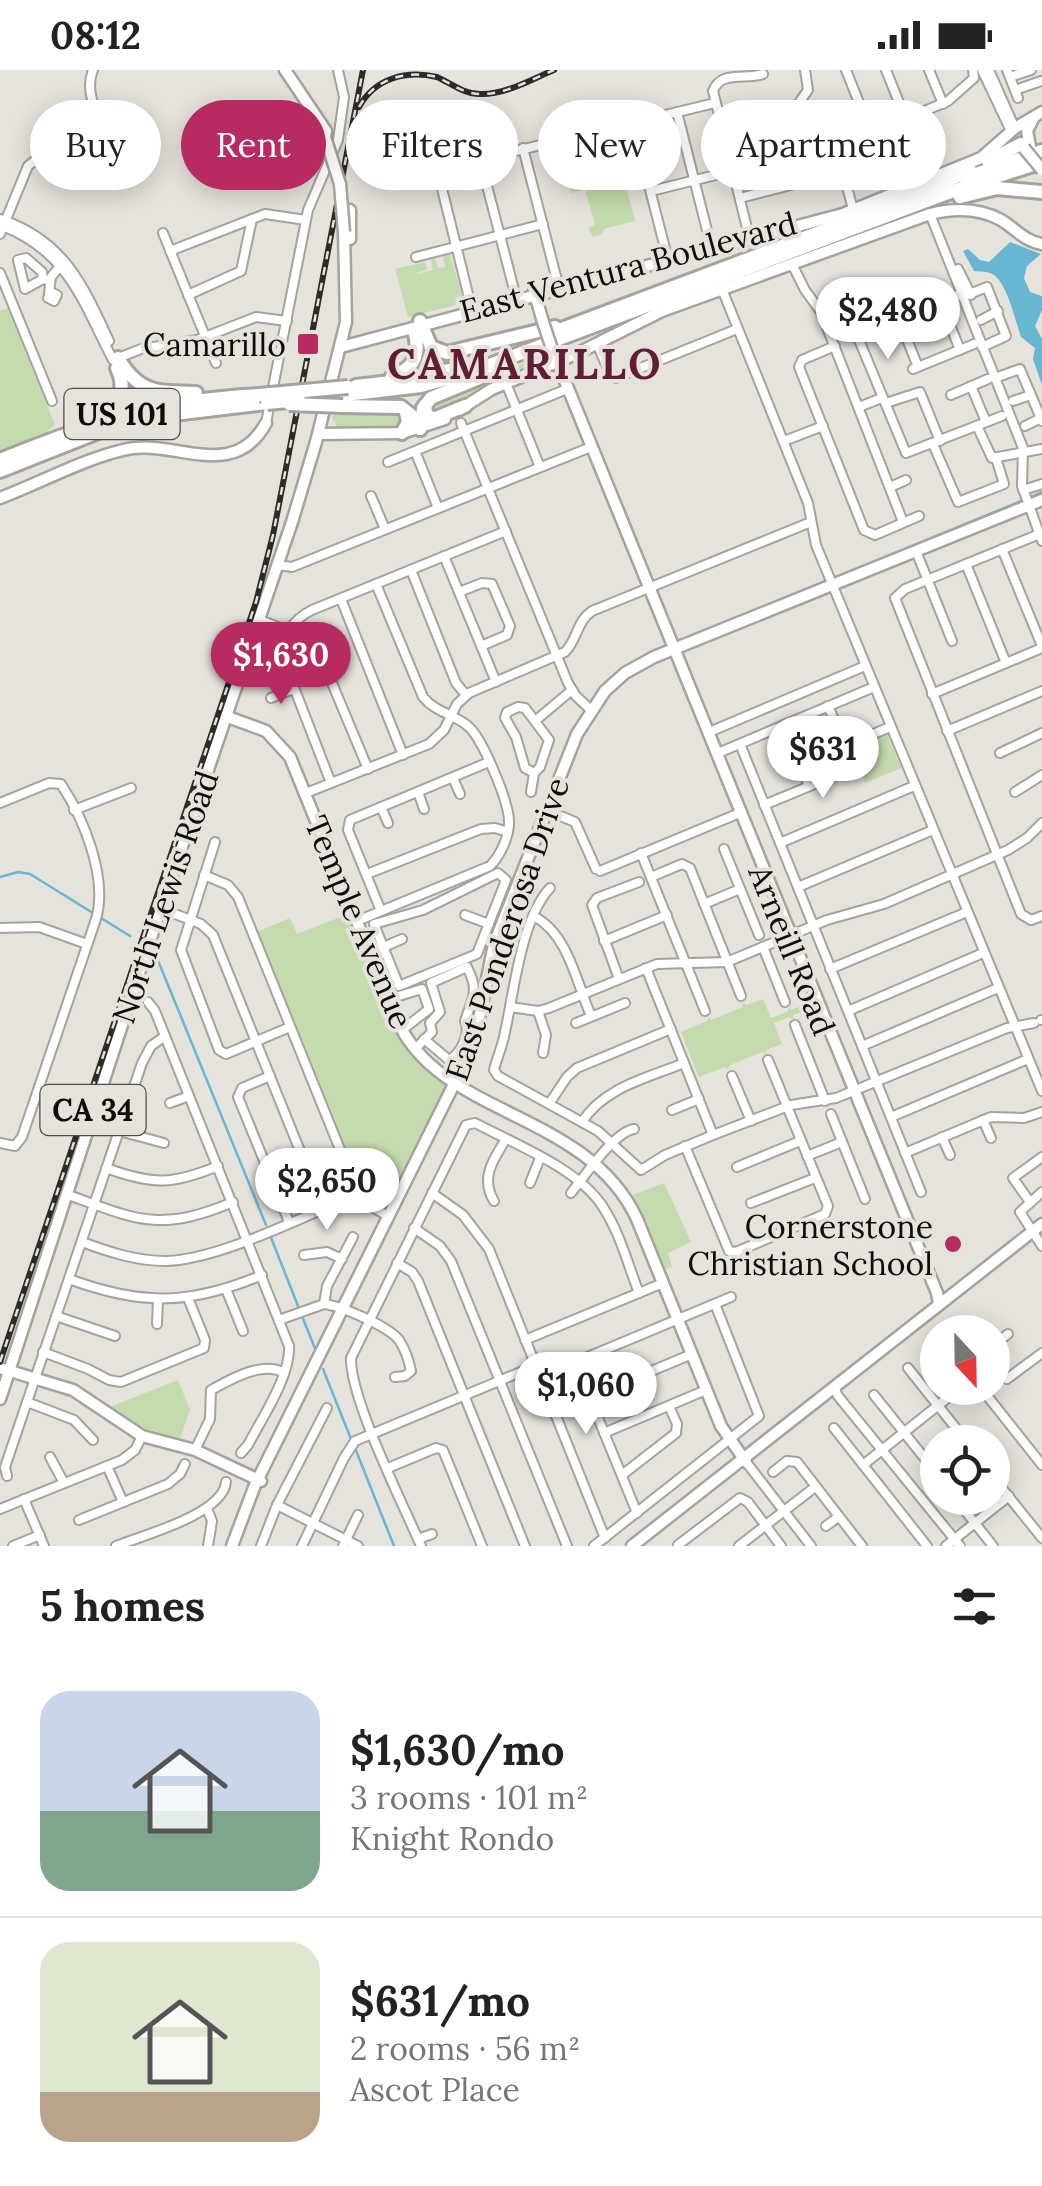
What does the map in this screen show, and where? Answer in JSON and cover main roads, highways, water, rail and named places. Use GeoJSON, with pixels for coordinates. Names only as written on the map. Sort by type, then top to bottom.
{"type":"FeatureCollection","features":[{"type":"Feature","properties":{"kind":"highway"},"geometry":{"type":"LineString","coordinates":[[346,393],[442,372],[598,316],[915,196],[1029,147]]}},
{"type":"Feature","properties":{"kind":"highway"},"geometry":{"type":"LineString","coordinates":[[915,196],[1029,147]]}},
{"type":"Feature","properties":{"kind":"highway"},"geometry":{"type":"LineString","coordinates":[[42,443],[114,406],[121,395],[122,382],[116,359],[134,381],[155,391],[258,399],[403,389],[452,378],[1042,162]]}},
{"type":"Feature","properties":{"kind":"highway"},"geometry":{"type":"LineString","coordinates":[[890,216],[997,188],[1042,192]]}},
{"type":"Feature","properties":{"kind":"highway"},"geometry":{"type":"LineString","coordinates":[[417,325],[431,347],[447,353],[598,316]]}},
{"type":"Feature","properties":{"kind":"highway"},"geometry":{"type":"LineString","coordinates":[[420,429],[426,404],[439,395],[614,319]]}},
{"type":"Feature","properties":{"kind":"highway"},"geometry":{"type":"LineString","coordinates":[[346,393],[412,366],[418,348],[417,325]]}},
{"type":"Feature","properties":{"kind":"highway","name":"US 101"},"geometry":{"type":"LineString","coordinates":[[0,471],[101,431],[150,417],[305,390],[346,393]]}},
{"type":"Feature","properties":{"kind":"highway"},"geometry":{"type":"LineString","coordinates":[[346,393],[405,409],[420,429]]}},
{"type":"Feature","properties":{"kind":"highway","name":"US 101"},"geometry":{"type":"LineString","coordinates":[[0,460],[143,408],[258,399]]}},
{"type":"Feature","properties":{"kind":"highway"},"geometry":{"type":"LineString","coordinates":[[426,404],[425,412],[433,419],[464,406]]}},
{"type":"Feature","properties":{"kind":"highway"},"geometry":{"type":"LineString","coordinates":[[402,433],[408,422],[405,409]]}},
{"type":"Feature","properties":{"kind":"main road","name":"CA 34"},"geometry":{"type":"LineString","coordinates":[[285,70],[339,155],[349,196],[350,286],[341,348]]}},
{"type":"Feature","properties":{"kind":"main road","name":"East Ventura Boulevard"},"geometry":{"type":"LineString","coordinates":[[341,348],[849,210],[978,158],[1012,128],[1042,111]]}},
{"type":"Feature","properties":{"kind":"main road"},"geometry":{"type":"LineString","coordinates":[[1042,111],[1028,126],[1029,147],[1042,170]]}},
{"type":"Feature","properties":{"kind":"main road"},"geometry":{"type":"LineString","coordinates":[[1012,128],[1042,162]]}},
{"type":"Feature","properties":{"kind":"main road"},"geometry":{"type":"LineString","coordinates":[[318,434],[402,433],[441,422],[506,383],[653,314],[930,214],[974,211],[997,218],[1027,240],[1042,244]]}},
{"type":"Feature","properties":{"kind":"main road","name":"Arneill Road"},"geometry":{"type":"LineString","coordinates":[[535,294],[555,359],[940,1307]]}},
{"type":"Feature","properties":{"kind":"main road","name":"East Ventura Boulevard"},"geometry":{"type":"LineString","coordinates":[[474,310],[516,299]]}},
{"type":"Feature","properties":{"kind":"main road","name":"North Lewis Road"},"geometry":{"type":"LineString","coordinates":[[0,1398],[3,1366],[66,1194],[278,566],[341,348]]}},
{"type":"Feature","properties":{"kind":"main road"},"geometry":{"type":"LineString","coordinates":[[0,498],[123,450],[162,448],[208,456],[232,453],[252,442],[266,424]]}},
{"type":"Feature","properties":{"kind":"main road","name":"East Ponderosa Drive"},"geometry":{"type":"LineString","coordinates":[[834,588],[1042,502]]}},
{"type":"Feature","properties":{"kind":"main road","name":"East Ponderosa Drive"},"geometry":{"type":"LineString","coordinates":[[457,1083],[472,1042],[494,926],[591,710],[612,689],[673,653],[1029,508]]}},
{"type":"Feature","properties":{"kind":"main road","name":"Arneill Road"},"geometry":{"type":"LineString","coordinates":[[673,653],[718,753],[739,813]]}},
{"type":"Feature","properties":{"kind":"main road","name":"East Ponderosa Drive"},"geometry":{"type":"LineString","coordinates":[[235,1546],[260,1481],[482,1028],[500,942],[586,728],[612,689]]}},
{"type":"Feature","properties":{"kind":"main road","name":"Temple Avenue"},"geometry":{"type":"LineString","coordinates":[[225,716],[262,729],[281,744],[306,794],[402,1030],[414,1049],[457,1083],[596,1162],[629,1202],[706,1390],[729,1440],[745,1460]]}},
{"type":"Feature","properties":{"kind":"main road"},"geometry":{"type":"LineString","coordinates":[[636,1546],[1038,1234]]}},
{"type":"Feature","properties":{"kind":"main road"},"geometry":{"type":"LineString","coordinates":[[3,1366],[82,1395],[142,1436],[196,1450],[260,1481]]}},
{"type":"Feature","properties":{"kind":"water"},"geometry":{"type":"Polygon","coordinates":[[[1010,242],[1041,254],[1027,266],[1024,278],[1030,292],[1042,296],[1042,310],[1035,326],[1042,339],[1042,385],[1033,359],[1035,348],[1021,337],[1001,283],[990,273],[974,271],[963,251],[968,249],[980,260],[989,262],[1010,242]]]}},
{"type":"Feature","properties":{"kind":"waterway"},"geometry":{"type":"LineString","coordinates":[[1031,497],[1042,492]]}},
{"type":"Feature","properties":{"kind":"waterway"},"geometry":{"type":"LineString","coordinates":[[835,578],[1021,501]]}},
{"type":"Feature","properties":{"kind":"waterway"},"geometry":{"type":"LineString","coordinates":[[0,877],[18,872],[30,874],[130,936]]}},
{"type":"Feature","properties":{"kind":"waterway"},"geometry":{"type":"LineString","coordinates":[[157,958],[266,1225]]}},
{"type":"Feature","properties":{"kind":"waterway"},"geometry":{"type":"LineString","coordinates":[[270,1235],[298,1306]]}},
{"type":"Feature","properties":{"kind":"waterway"},"geometry":{"type":"LineString","coordinates":[[302,1316],[316,1351]]}},
{"type":"Feature","properties":{"kind":"waterway"},"geometry":{"type":"LineString","coordinates":[[323,1369],[351,1439]]}},
{"type":"Feature","properties":{"kind":"waterway"},"geometry":{"type":"LineString","coordinates":[[355,1448],[394,1546]]}},
{"type":"Feature","properties":{"kind":"railway"},"geometry":{"type":"LineString","coordinates":[[0,1362],[256,602],[273,535],[363,70]]}},
{"type":"Feature","properties":{"kind":"railway"},"geometry":{"type":"LineString","coordinates":[[364,100],[383,83],[403,76],[437,77],[474,94],[489,94],[554,70]]}},
{"type":"Feature","properties":{"kind":"place","name":"Camarillo"},"geometry":{"type":"Point","coordinates":[308,344]}},
{"type":"Feature","properties":{"kind":"place","name":"Cornerstone Christian School"},"geometry":{"type":"Point","coordinates":[953,1244]}},
{"type":"Feature","properties":{"kind":"district","name":"CAMARILLO"},"geometry":{"type":"Point","coordinates":[525,364]}}]}
